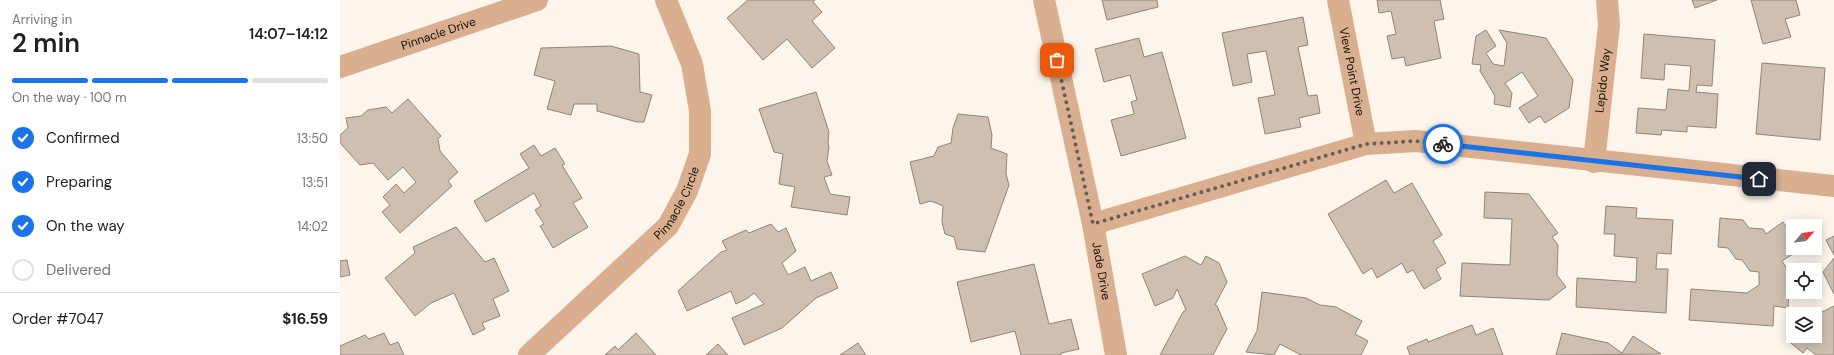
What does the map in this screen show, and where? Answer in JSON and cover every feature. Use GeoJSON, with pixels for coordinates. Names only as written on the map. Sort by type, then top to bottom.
{"type":"FeatureCollection","features":[{"type":"Feature","properties":{"kind":"street","name":"Pinnacle Drive"},"geometry":{"type":"LineString","coordinates":[[340,67],[537,0]]}},
{"type":"Feature","properties":{"kind":"street","name":"Pinnacle Circle"},"geometry":{"type":"LineString","coordinates":[[529,355],[668,226],[687,191],[700,154],[700,111],[692,64],[666,0]]}},
{"type":"Feature","properties":{"kind":"street","name":"Jade Drive"},"geometry":{"type":"LineString","coordinates":[[1044,0],[1093,224],[1116,355]]}},
{"type":"Feature","properties":{"kind":"street","name":"View Point Drive"},"geometry":{"type":"LineString","coordinates":[[1338,0],[1366,144]]}},
{"type":"Feature","properties":{"kind":"street","name":"Lepido Way"},"geometry":{"type":"LineString","coordinates":[[1594,162],[1609,25],[1607,0]]}},
{"type":"Feature","properties":{"kind":"street"},"geometry":{"type":"LineString","coordinates":[[1093,224],[1366,144],[1416,141],[1594,162],[1834,186]]}},
{"type":"Feature","properties":{"kind":"building"},"geometry":{"type":"Polygon","coordinates":[[[748,0],[815,0],[813,2],[822,12],[812,21],[835,48],[812,68],[787,39],[763,60],[727,18],[748,0]]]}},
{"type":"Feature","properties":{"kind":"building"},"geometry":{"type":"Polygon","coordinates":[[[1102,0],[1157,0],[1158,7],[1107,20],[1102,0]]]}},
{"type":"Feature","properties":{"kind":"building"},"geometry":{"type":"Polygon","coordinates":[[[1377,0],[1440,0],[1444,19],[1434,21],[1441,58],[1406,66],[1404,57],[1392,59],[1387,36],[1396,34],[1391,11],[1379,13],[1377,0]]]}},
{"type":"Feature","properties":{"kind":"building"},"geometry":{"type":"Polygon","coordinates":[[[1692,0],[1717,0],[1695,8],[1692,0]]]}},
{"type":"Feature","properties":{"kind":"building"},"geometry":{"type":"Polygon","coordinates":[[[1751,0],[1796,0],[1800,15],[1785,19],[1791,37],[1763,44],[1751,0]]]}},
{"type":"Feature","properties":{"kind":"building"},"geometry":{"type":"Polygon","coordinates":[[[1303,17],[1308,45],[1298,47],[1308,96],[1317,95],[1320,113],[1299,118],[1301,127],[1265,134],[1258,98],[1275,95],[1266,51],[1247,54],[1252,82],[1233,86],[1222,33],[1303,17]]]}},
{"type":"Feature","properties":{"kind":"building"},"geometry":{"type":"Polygon","coordinates":[[[1486,30],[1496,46],[1486,53],[1493,64],[1504,66],[1507,43],[1499,30],[1546,38],[1573,80],[1569,108],[1545,123],[1540,116],[1529,123],[1519,108],[1538,96],[1522,72],[1505,83],[1512,93],[1510,107],[1494,104],[1495,96],[1480,71],[1481,65],[1472,64],[1476,36],[1486,30]]]}},
{"type":"Feature","properties":{"kind":"building"},"geometry":{"type":"Polygon","coordinates":[[[1644,34],[1715,40],[1712,86],[1697,85],[1696,92],[1718,94],[1716,128],[1687,126],[1687,132],[1662,130],[1661,135],[1636,133],[1638,108],[1666,110],[1668,89],[1689,91],[1691,66],[1665,64],[1664,80],[1641,78],[1644,34]]]}},
{"type":"Feature","properties":{"kind":"building"},"geometry":{"type":"Polygon","coordinates":[[[1139,38],[1144,57],[1162,52],[1186,138],[1121,156],[1111,120],[1134,114],[1131,102],[1137,100],[1130,75],[1104,82],[1095,49],[1139,38]]]}},
{"type":"Feature","properties":{"kind":"building"},"geometry":{"type":"Polygon","coordinates":[[[611,46],[639,54],[640,92],[652,95],[644,122],[637,122],[597,111],[597,104],[574,104],[571,115],[547,109],[555,81],[534,75],[541,48],[611,46]]]}},
{"type":"Feature","properties":{"kind":"building"},"geometry":{"type":"Polygon","coordinates":[[[1762,63],[1825,68],[1820,140],[1756,134],[1762,63]]]}},
{"type":"Feature","properties":{"kind":"building"},"geometry":{"type":"Polygon","coordinates":[[[816,92],[829,132],[827,161],[832,175],[824,177],[830,194],[850,197],[847,215],[791,207],[795,187],[779,184],[783,154],[774,152],[759,109],[816,92]]]}},
{"type":"Feature","properties":{"kind":"building"},"geometry":{"type":"Polygon","coordinates":[[[408,99],[441,136],[438,139],[440,151],[458,172],[448,181],[452,186],[400,233],[382,212],[390,205],[383,197],[396,184],[404,193],[416,182],[403,167],[388,180],[373,163],[360,165],[340,143],[340,135],[348,128],[346,118],[361,116],[368,110],[386,107],[392,113],[408,99]]]}},
{"type":"Feature","properties":{"kind":"building"},"geometry":{"type":"Polygon","coordinates":[[[958,114],[988,117],[992,135],[991,148],[1007,154],[1006,174],[1009,185],[985,252],[957,249],[954,237],[945,234],[942,222],[943,206],[931,201],[920,204],[910,162],[934,156],[938,147],[951,143],[953,128],[958,114]]]}},
{"type":"Feature","properties":{"kind":"building"},"geometry":{"type":"Polygon","coordinates":[[[534,145],[541,156],[555,148],[565,164],[562,165],[582,198],[573,203],[588,227],[553,248],[540,226],[544,224],[535,210],[541,206],[534,193],[486,222],[474,201],[529,168],[520,154],[534,145]]]}},
{"type":"Feature","properties":{"kind":"building"},"geometry":{"type":"Polygon","coordinates":[[[1386,180],[1394,193],[1412,183],[1442,235],[1433,241],[1446,263],[1436,269],[1441,279],[1424,289],[1413,270],[1407,273],[1402,263],[1377,278],[1372,268],[1363,274],[1328,214],[1386,180]]]}},
{"type":"Feature","properties":{"kind":"building"},"geometry":{"type":"Polygon","coordinates":[[[1485,192],[1529,194],[1558,233],[1552,237],[1558,245],[1557,275],[1566,287],[1549,300],[1460,296],[1462,263],[1510,265],[1512,219],[1484,218],[1485,192]]]}},
{"type":"Feature","properties":{"kind":"building"},"geometry":{"type":"Polygon","coordinates":[[[1606,206],[1637,208],[1636,218],[1673,220],[1671,254],[1657,253],[1656,269],[1668,269],[1666,313],[1576,307],[1577,278],[1636,282],[1637,258],[1614,256],[1615,234],[1604,234],[1606,206]]]}},
{"type":"Feature","properties":{"kind":"building"},"geometry":{"type":"Polygon","coordinates":[[[1720,218],[1743,220],[1749,228],[1763,229],[1766,234],[1783,222],[1786,226],[1786,255],[1791,255],[1782,261],[1786,268],[1786,299],[1789,299],[1788,307],[1774,306],[1773,326],[1689,320],[1691,289],[1747,293],[1759,285],[1759,272],[1750,271],[1742,260],[1736,259],[1728,248],[1718,247],[1720,218]]]}},
{"type":"Feature","properties":{"kind":"building"},"geometry":{"type":"Polygon","coordinates":[[[771,224],[778,232],[786,228],[796,251],[782,263],[788,275],[805,267],[811,281],[831,272],[838,288],[816,298],[782,328],[744,345],[732,318],[764,304],[754,293],[736,304],[731,291],[687,311],[678,291],[721,252],[727,250],[722,241],[746,230],[749,233],[771,224]]]}},
{"type":"Feature","properties":{"kind":"building"},"geometry":{"type":"Polygon","coordinates":[[[456,227],[485,262],[494,258],[509,291],[493,299],[500,316],[482,323],[485,329],[473,335],[454,293],[431,303],[415,316],[385,278],[415,253],[413,247],[456,227]]]}},
{"type":"Feature","properties":{"kind":"building"},"geometry":{"type":"Polygon","coordinates":[[[1834,236],[1834,255],[1826,240],[1834,236]]]}},
{"type":"Feature","properties":{"kind":"building"},"geometry":{"type":"Polygon","coordinates":[[[1185,256],[1201,265],[1206,256],[1219,263],[1227,282],[1215,305],[1217,306],[1227,329],[1213,355],[1160,355],[1183,312],[1186,310],[1177,289],[1173,298],[1155,306],[1142,274],[1185,256]]]}},
{"type":"Feature","properties":{"kind":"building"},"geometry":{"type":"Polygon","coordinates":[[[1834,258],[1834,294],[1823,272],[1834,258]]]}},
{"type":"Feature","properties":{"kind":"building"},"geometry":{"type":"Polygon","coordinates":[[[347,260],[350,275],[340,277],[340,261],[347,260]]]}},
{"type":"Feature","properties":{"kind":"building"},"geometry":{"type":"Polygon","coordinates":[[[1034,264],[1049,324],[1071,319],[1079,349],[1061,353],[1061,355],[1021,355],[1015,331],[971,342],[957,282],[1034,264]]]}},
{"type":"Feature","properties":{"kind":"building"},"geometry":{"type":"Polygon","coordinates":[[[1262,292],[1306,298],[1320,305],[1336,307],[1362,321],[1355,334],[1368,341],[1361,355],[1301,355],[1280,344],[1274,355],[1246,352],[1257,331],[1262,292]]]}},
{"type":"Feature","properties":{"kind":"building"},"geometry":{"type":"Polygon","coordinates":[[[1834,306],[1834,355],[1816,355],[1807,348],[1803,353],[1791,343],[1822,343],[1822,312],[1834,306]]]}},
{"type":"Feature","properties":{"kind":"building"},"geometry":{"type":"Polygon","coordinates":[[[1472,325],[1476,335],[1493,328],[1503,355],[1410,355],[1407,347],[1427,339],[1428,342],[1472,325]]]}},
{"type":"Feature","properties":{"kind":"building"},"geometry":{"type":"Polygon","coordinates":[[[384,333],[390,345],[398,342],[404,355],[340,355],[340,346],[365,335],[369,339],[384,333]]]}},
{"type":"Feature","properties":{"kind":"building"},"geometry":{"type":"Polygon","coordinates":[[[636,333],[656,355],[605,355],[615,346],[618,350],[636,333]]]}},
{"type":"Feature","properties":{"kind":"building"},"geometry":{"type":"Polygon","coordinates":[[[1562,333],[1608,343],[1622,353],[1633,336],[1661,354],[1556,355],[1562,333]]]}},
{"type":"Feature","properties":{"kind":"building"},"geometry":{"type":"Polygon","coordinates":[[[858,343],[866,355],[840,355],[858,343]]]}},
{"type":"Feature","properties":{"kind":"building"},"geometry":{"type":"Polygon","coordinates":[[[718,344],[728,355],[706,355],[718,344]]]}},
{"type":"Feature","properties":{"kind":"way so far"},"geometry":{"type":"LineString","coordinates":[[1057,60],[1093,224],[1366,144],[1416,141],[1443,144]]}},
{"type":"Feature","properties":{"kind":"route"},"geometry":{"type":"LineString","coordinates":[[1443,144],[1594,162],[1759,179]]}}]}
